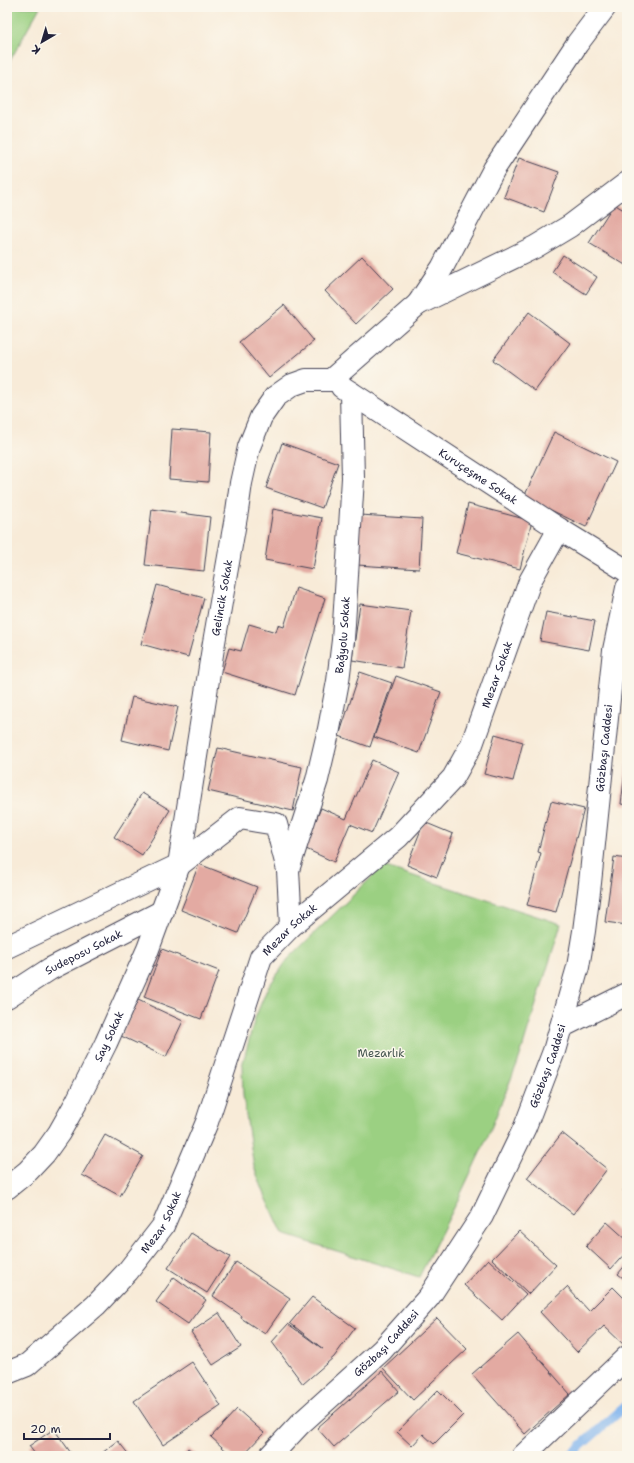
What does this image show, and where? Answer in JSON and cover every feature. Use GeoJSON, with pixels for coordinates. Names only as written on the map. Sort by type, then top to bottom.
{"type":"FeatureCollection","features":[{"type":"Feature","properties":{"kind":"street"},"geometry":{"type":"LineString","coordinates":[[418,304],[442,268],[494,169],[577,44],[605,7]]}},
{"type":"Feature","properties":{"kind":"street"},"geometry":{"type":"LineString","coordinates":[[331,380],[418,304],[535,247],[570,226],[626,186]]}},
{"type":"Feature","properties":{"kind":"street","name":"Gelincik Sokak"},"geometry":{"type":"LineString","coordinates":[[179,865],[212,656],[238,511],[240,483],[249,447],[261,416],[275,397],[292,385],[306,380],[331,380]]}},
{"type":"Feature","properties":{"kind":"street","name":"Kuruçeşme Sokak"},"geometry":{"type":"LineString","coordinates":[[331,380],[559,529],[627,571]]}},
{"type":"Feature","properties":{"kind":"street","name":"Bağyolu Sokak"},"geometry":{"type":"LineString","coordinates":[[288,870],[317,780],[338,681],[343,640],[353,478],[351,393]]}},
{"type":"Feature","properties":{"kind":"street","name":"Mezar Sokak"},"geometry":{"type":"LineString","coordinates":[[7,1373],[27,1365],[96,1305],[128,1271],[163,1226],[207,1122],[262,957],[291,926],[398,837],[453,778],[472,744],[530,581],[559,529]]}},
{"type":"Feature","properties":{"kind":"street","name":"Gözbaşı Caddesi"},"geometry":{"type":"LineString","coordinates":[[270,1456],[300,1424],[382,1350],[429,1297],[482,1216],[525,1127],[554,1051],[578,967],[584,931],[614,650],[627,588]]}},
{"type":"Feature","properties":{"kind":"street"},"geometry":{"type":"LineString","coordinates":[[7,947],[179,865],[240,818],[276,824],[288,870],[291,926]]}},
{"type":"Feature","properties":{"kind":"street","name":"Say Sokak"},"geometry":{"type":"LineString","coordinates":[[7,1188],[28,1171],[44,1154],[59,1133],[76,1103],[106,1044],[148,949],[179,865]]}},
{"type":"Feature","properties":{"kind":"street","name":"Sudeposu Sokak"},"geometry":{"type":"LineString","coordinates":[[7,997],[50,969],[163,911]]}},
{"type":"Feature","properties":{"kind":"street"},"geometry":{"type":"LineString","coordinates":[[561,1027],[627,994]]}},
{"type":"Feature","properties":{"kind":"street"},"geometry":{"type":"LineString","coordinates":[[523,1456],[627,1357]]}},
{"type":"Feature","properties":{"kind":"green space"},"geometry":{"type":"Polygon","coordinates":[[[7,7],[40,7],[7,66],[7,7]]]}},
{"type":"Feature","properties":{"kind":"green space","name":"Mezarlık"},"geometry":{"type":"Polygon","coordinates":[[[383,866],[561,924],[519,1059],[488,1136],[419,1277],[283,1234],[254,1167],[243,1096],[242,1066],[255,1018],[267,989],[288,959],[383,866]]]}},
{"type":"Feature","properties":{"kind":"building"},"geometry":{"type":"Polygon","coordinates":[[[519,158],[559,172],[544,212],[504,197],[519,158]]]}},
{"type":"Feature","properties":{"kind":"building"},"geometry":{"type":"Polygon","coordinates":[[[614,204],[627,212],[627,266],[589,243],[614,204]]]}},
{"type":"Feature","properties":{"kind":"building"},"geometry":{"type":"Polygon","coordinates":[[[563,255],[597,277],[586,294],[552,272],[563,255]]]}},
{"type":"Feature","properties":{"kind":"building"},"geometry":{"type":"Polygon","coordinates":[[[362,256],[393,289],[356,324],[325,291],[362,256]]]}},
{"type":"Feature","properties":{"kind":"building"},"geometry":{"type":"Polygon","coordinates":[[[284,305],[314,341],[269,378],[239,342],[284,305]]]}},
{"type":"Feature","properties":{"kind":"building"},"geometry":{"type":"Polygon","coordinates":[[[529,312],[570,343],[535,391],[493,360],[529,312]]]}},
{"type":"Feature","properties":{"kind":"building"},"geometry":{"type":"Polygon","coordinates":[[[172,429],[211,432],[208,482],[169,479],[172,429]]]}},
{"type":"Feature","properties":{"kind":"building"},"geometry":{"type":"Polygon","coordinates":[[[554,432],[616,462],[586,527],[524,497],[554,432]]]}},
{"type":"Feature","properties":{"kind":"building"},"geometry":{"type":"Polygon","coordinates":[[[282,443],[338,463],[322,508],[266,488],[282,443]]]}},
{"type":"Feature","properties":{"kind":"building"},"geometry":{"type":"Polygon","coordinates":[[[468,504],[532,521],[520,569],[456,553],[468,504]]]}},
{"type":"Feature","properties":{"kind":"building"},"geometry":{"type":"Polygon","coordinates":[[[152,509],[210,517],[204,571],[145,565],[152,509]]]}},
{"type":"Feature","properties":{"kind":"building"},"geometry":{"type":"Polygon","coordinates":[[[273,509],[322,518],[313,569],[265,560],[273,509]]]}},
{"type":"Feature","properties":{"kind":"building"},"geometry":{"type":"Polygon","coordinates":[[[360,515],[422,519],[419,569],[357,565],[360,515]]]}},
{"type":"Feature","properties":{"kind":"building"},"geometry":{"type":"Polygon","coordinates":[[[157,585],[204,598],[188,657],[141,644],[157,585]]]}},
{"type":"Feature","properties":{"kind":"building"},"geometry":{"type":"Polygon","coordinates":[[[296,588],[325,598],[295,695],[222,672],[229,648],[241,651],[249,624],[276,632],[278,625],[284,627],[296,588]]]}},
{"type":"Feature","properties":{"kind":"building"},"geometry":{"type":"Polygon","coordinates":[[[360,604],[411,611],[402,668],[352,660],[360,604]]]}},
{"type":"Feature","properties":{"kind":"building"},"geometry":{"type":"Polygon","coordinates":[[[546,612],[595,621],[589,650],[540,641],[546,612]]]}},
{"type":"Feature","properties":{"kind":"building"},"geometry":{"type":"Polygon","coordinates":[[[360,672],[392,683],[370,747],[339,736],[360,672]]]}},
{"type":"Feature","properties":{"kind":"building"},"geometry":{"type":"Polygon","coordinates":[[[396,676],[441,692],[419,753],[374,737],[396,676]]]}},
{"type":"Feature","properties":{"kind":"building"},"geometry":{"type":"Polygon","coordinates":[[[132,697],[178,707],[168,751],[122,740],[132,697]]]}},
{"type":"Feature","properties":{"kind":"building"},"geometry":{"type":"Polygon","coordinates":[[[495,734],[523,742],[513,781],[484,774],[495,734]]]}},
{"type":"Feature","properties":{"kind":"building"},"geometry":{"type":"Polygon","coordinates":[[[218,748],[302,767],[293,811],[208,791],[218,748]]]}},
{"type":"Feature","properties":{"kind":"building"},"geometry":{"type":"Polygon","coordinates":[[[372,760],[399,772],[372,833],[350,824],[334,862],[304,848],[321,808],[346,819],[372,760]]]}},
{"type":"Feature","properties":{"kind":"building"},"geometry":{"type":"Polygon","coordinates":[[[627,764],[627,805],[621,804],[627,764]]]}},
{"type":"Feature","properties":{"kind":"building"},"geometry":{"type":"Polygon","coordinates":[[[142,793],[170,810],[142,855],[114,837],[142,793]]]}},
{"type":"Feature","properties":{"kind":"building"},"geometry":{"type":"Polygon","coordinates":[[[551,801],[584,809],[556,912],[527,905],[541,853],[538,852],[551,801]]]}},
{"type":"Feature","properties":{"kind":"building"},"geometry":{"type":"Polygon","coordinates":[[[424,822],[453,834],[437,877],[407,865],[424,822]]]}},
{"type":"Feature","properties":{"kind":"building"},"geometry":{"type":"Polygon","coordinates":[[[614,857],[627,859],[627,925],[605,922],[614,857]]]}},
{"type":"Feature","properties":{"kind":"building"},"geometry":{"type":"Polygon","coordinates":[[[199,864],[257,887],[238,933],[181,910],[199,864]]]}},
{"type":"Feature","properties":{"kind":"building"},"geometry":{"type":"Polygon","coordinates":[[[162,949],[219,971],[201,1019],[144,997],[162,949]]]}},
{"type":"Feature","properties":{"kind":"building"},"geometry":{"type":"Polygon","coordinates":[[[138,1000],[183,1021],[166,1057],[121,1036],[138,1000]]]}},
{"type":"Feature","properties":{"kind":"building"},"geometry":{"type":"Polygon","coordinates":[[[562,1133],[607,1169],[573,1214],[527,1178],[562,1133]]]}},
{"type":"Feature","properties":{"kind":"building"},"geometry":{"type":"Polygon","coordinates":[[[105,1135],[143,1156],[120,1196],[82,1175],[105,1135]]]}},
{"type":"Feature","properties":{"kind":"building"},"geometry":{"type":"Polygon","coordinates":[[[627,1182],[627,1193],[623,1191],[627,1182]]]}},
{"type":"Feature","properties":{"kind":"building"},"geometry":{"type":"Polygon","coordinates":[[[607,1222],[627,1240],[627,1251],[611,1269],[586,1246],[607,1222]]]}},
{"type":"Feature","properties":{"kind":"building"},"geometry":{"type":"Polygon","coordinates":[[[519,1231],[556,1265],[529,1294],[492,1259],[519,1231]]]}},
{"type":"Feature","properties":{"kind":"building"},"geometry":{"type":"Polygon","coordinates":[[[191,1233],[230,1257],[207,1293],[168,1268],[191,1233]]]}},
{"type":"Feature","properties":{"kind":"building"},"geometry":{"type":"Polygon","coordinates":[[[488,1259],[526,1294],[502,1320],[464,1285],[488,1259]]]}},
{"type":"Feature","properties":{"kind":"building"},"geometry":{"type":"Polygon","coordinates":[[[236,1262],[290,1298],[265,1334],[241,1318],[242,1316],[213,1296],[236,1262]]]}},
{"type":"Feature","properties":{"kind":"building"},"geometry":{"type":"Polygon","coordinates":[[[627,1263],[627,1281],[618,1274],[627,1263]]]}},
{"type":"Feature","properties":{"kind":"building"},"geometry":{"type":"Polygon","coordinates":[[[174,1277],[206,1300],[188,1324],[156,1302],[174,1277]]]}},
{"type":"Feature","properties":{"kind":"building"},"geometry":{"type":"Polygon","coordinates":[[[567,1287],[589,1311],[613,1287],[627,1301],[627,1344],[625,1346],[604,1326],[577,1352],[540,1312],[567,1287]]]}},
{"type":"Feature","properties":{"kind":"building"},"geometry":{"type":"Polygon","coordinates":[[[312,1297],[355,1328],[334,1357],[303,1384],[272,1342],[288,1324],[323,1349],[290,1323],[312,1297]]]}},
{"type":"Feature","properties":{"kind":"building"},"geometry":{"type":"Polygon","coordinates":[[[219,1313],[241,1347],[213,1365],[191,1332],[219,1313]]]}},
{"type":"Feature","properties":{"kind":"building"},"geometry":{"type":"Polygon","coordinates":[[[437,1318],[467,1349],[413,1400],[383,1368],[437,1318]]]}},
{"type":"Feature","properties":{"kind":"building"},"geometry":{"type":"Polygon","coordinates":[[[518,1334],[570,1394],[525,1434],[472,1374],[518,1334]]]}},
{"type":"Feature","properties":{"kind":"building"},"geometry":{"type":"Polygon","coordinates":[[[192,1362],[221,1406],[163,1445],[134,1401],[192,1362]]]}},
{"type":"Feature","properties":{"kind":"building"},"geometry":{"type":"Polygon","coordinates":[[[382,1371],[399,1391],[334,1447],[317,1428],[382,1371]]]}},
{"type":"Feature","properties":{"kind":"building"},"geometry":{"type":"Polygon","coordinates":[[[438,1390],[463,1415],[434,1444],[423,1434],[412,1446],[397,1432],[438,1390]]]}},
{"type":"Feature","properties":{"kind":"building"},"geometry":{"type":"Polygon","coordinates":[[[237,1409],[264,1433],[242,1456],[232,1456],[211,1437],[237,1409]]]}},
{"type":"Feature","properties":{"kind":"building"},"geometry":{"type":"Polygon","coordinates":[[[54,1429],[73,1456],[32,1456],[35,1454],[29,1446],[54,1429]]]}},
{"type":"Feature","properties":{"kind":"building"},"geometry":{"type":"Polygon","coordinates":[[[118,1441],[130,1456],[98,1456],[118,1441]]]}},
{"type":"Feature","properties":{"kind":"building"},"geometry":{"type":"Polygon","coordinates":[[[188,1448],[198,1456],[182,1456],[188,1448]]]}},
{"type":"Feature","properties":{"kind":"waterway"},"geometry":{"type":"LineString","coordinates":[[569,1456],[627,1405]]}}]}
